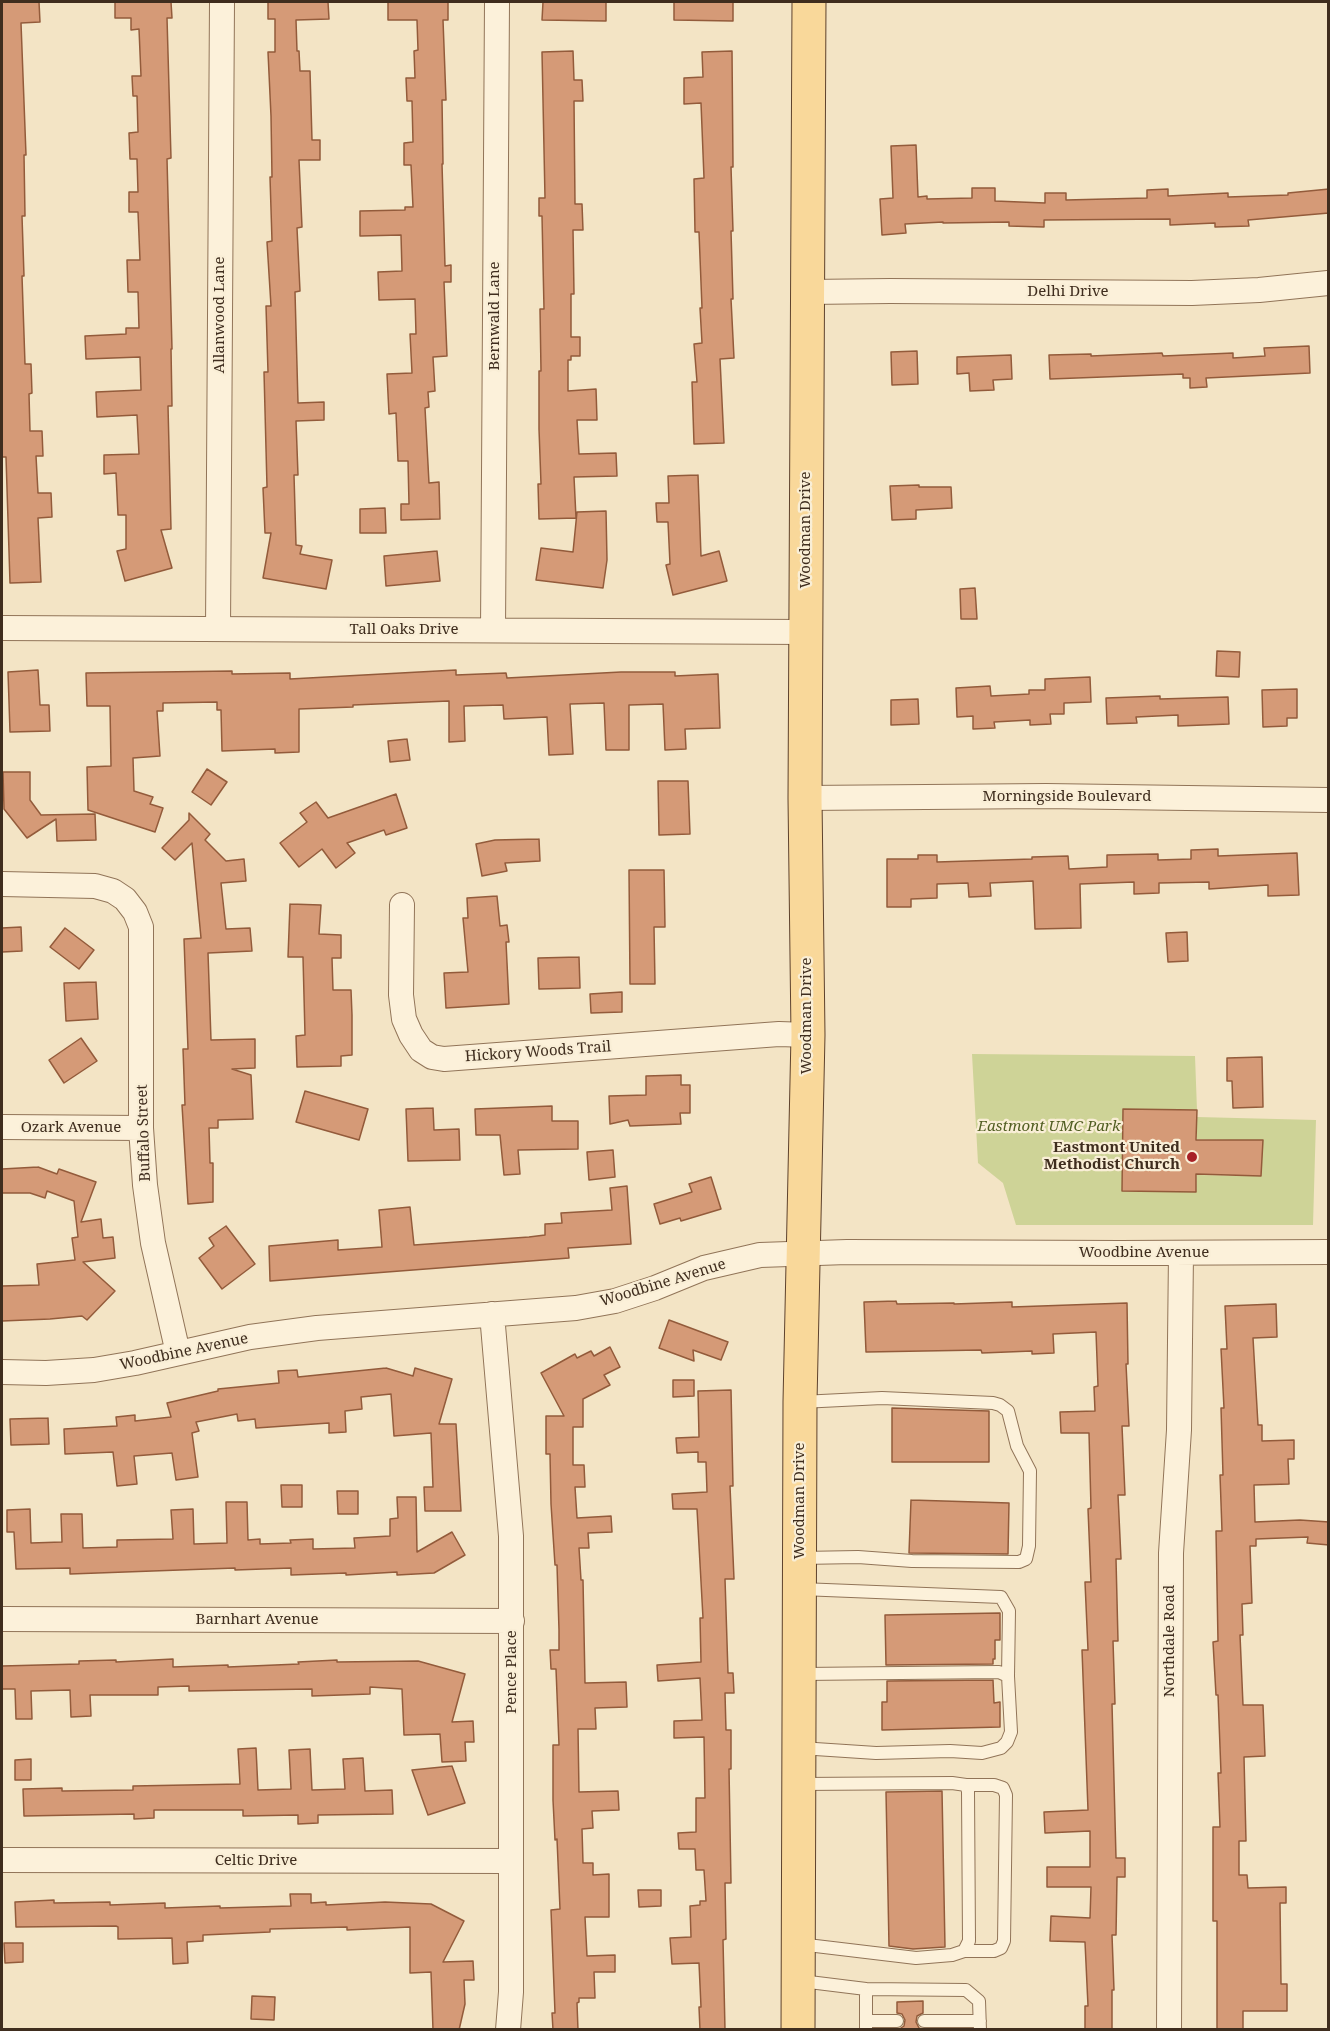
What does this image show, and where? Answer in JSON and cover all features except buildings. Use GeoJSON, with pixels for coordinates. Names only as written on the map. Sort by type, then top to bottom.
{"type":"FeatureCollection","features":[{"type":"Feature","properties":{"kind":"main road","name":"Woodman Drive"},"geometry":{"type":"LineString","coordinates":[[798,2030],[800,1402],[808,1035],[805,798],[809,2]]}},
{"type":"Feature","properties":{"kind":"street","name":"Allanwood Lane"},"geometry":{"type":"LineString","coordinates":[[218,628],[222,2]]}},
{"type":"Feature","properties":{"kind":"street","name":"Bernwald Lane"},"geometry":{"type":"LineString","coordinates":[[493,630],[497,2]]}},
{"type":"Feature","properties":{"kind":"street","name":"Delhi Drive"},"geometry":{"type":"LineString","coordinates":[[808,292],[1192,293],[1259,290],[1329,283]]}},
{"type":"Feature","properties":{"kind":"street","name":"Tall Oaks Drive"},"geometry":{"type":"LineString","coordinates":[[2,628],[806,632]]}},
{"type":"Feature","properties":{"kind":"street","name":"Morningside Boulevard"},"geometry":{"type":"LineString","coordinates":[[805,798],[1046,796],[1329,800]]}},
{"type":"Feature","properties":{"kind":"street","name":"Buffalo Street"},"geometry":{"type":"LineString","coordinates":[[2,884],[95,886],[113,891],[125,899],[135,912],[141,927],[141,1128],[145,1185],[153,1243],[178,1353]]}},
{"type":"Feature","properties":{"kind":"street","name":"Hickory Woods Trail"},"geometry":{"type":"LineString","coordinates":[[402,905],[401,995],[404,1018],[421,1050],[432,1057],[444,1059],[779,1034],[808,1035]]}},
{"type":"Feature","properties":{"kind":"street","name":"Ozark Avenue"},"geometry":{"type":"LineString","coordinates":[[2,1127],[141,1128]]}},
{"type":"Feature","properties":{"kind":"street","name":"Woodbine Avenue"},"geometry":{"type":"LineString","coordinates":[[2,1372],[46,1373],[94,1370],[135,1364],[250,1337],[317,1328],[576,1308],[615,1301],[704,1268],[760,1255],[847,1252],[1181,1253],[1328,1249]]}},
{"type":"Feature","properties":{"kind":"street","name":"Northdale Road"},"geometry":{"type":"LineString","coordinates":[[1169,2030],[1171,1553],[1179,1430],[1181,1253]]}},
{"type":"Feature","properties":{"kind":"street","name":"Pence Place"},"geometry":{"type":"LineString","coordinates":[[492,1314],[510,1536],[512,1621],[512,1992],[507,2030]]}},
{"type":"Feature","properties":{"kind":"street","name":"Barnhart Avenue"},"geometry":{"type":"LineString","coordinates":[[2,1619],[512,1621]]}},
{"type":"Feature","properties":{"kind":"street","name":"Celtic Drive"},"geometry":{"type":"LineString","coordinates":[[2,1860],[511,1861]]}},
{"type":"Feature","properties":{"kind":"lane"},"geometry":{"type":"LineString","coordinates":[[800,1402],[882,1398],[1000,1404],[1008,1411],[1017,1446],[1029,1471],[1029,1525],[1028,1552],[1026,1559],[1019,1562],[912,1561],[858,1557],[800,1573]]}},
{"type":"Feature","properties":{"kind":"lane"},"geometry":{"type":"LineString","coordinates":[[799,1748],[876,1753],[993,1751],[1001,1748],[1007,1742],[1011,1732],[1008,1676],[1009,1611],[1001,1597],[935,1593],[800,1573]]}},
{"type":"Feature","properties":{"kind":"lane"},"geometry":{"type":"LineString","coordinates":[[799,1674],[999,1672],[1008,1676]]}},
{"type":"Feature","properties":{"kind":"lane"},"geometry":{"type":"LineString","coordinates":[[798,1943],[916,1958],[952,1955],[964,1951],[994,1951],[1001,1948],[1004,1941],[1006,1795],[1003,1788],[994,1785],[799,1784]]}},
{"type":"Feature","properties":{"kind":"lane"},"geometry":{"type":"LineString","coordinates":[[964,1951],[969,1941],[968,1791],[966,1785]]}},
{"type":"Feature","properties":{"kind":"lane"},"geometry":{"type":"LineString","coordinates":[[798,1981],[866,1989],[966,1990],[979,2001],[980,2025],[924,2021]]}},
{"type":"Feature","properties":{"kind":"lane"},"geometry":{"type":"LineString","coordinates":[[866,1989],[866,2025],[897,2021]]}},
{"type":"Feature","properties":{"kind":"green space","name":"Eastmont UMC Park"},"geometry":{"type":"Polygon","coordinates":[[[972,1054],[1195,1056],[1197,1110],[1123,1109],[1122,1191],[1196,1192],[1197,1175],[1261,1176],[1261,1141],[1197,1139],[1197,1117],[1316,1120],[1313,1225],[1016,1225],[1003,1183],[978,1163],[972,1054]]]}},
{"type":"Feature","properties":{"kind":"place","name":"Eastmont United Methodist Church"},"geometry":{"type":"Point","coordinates":[1192,1157]}}]}
